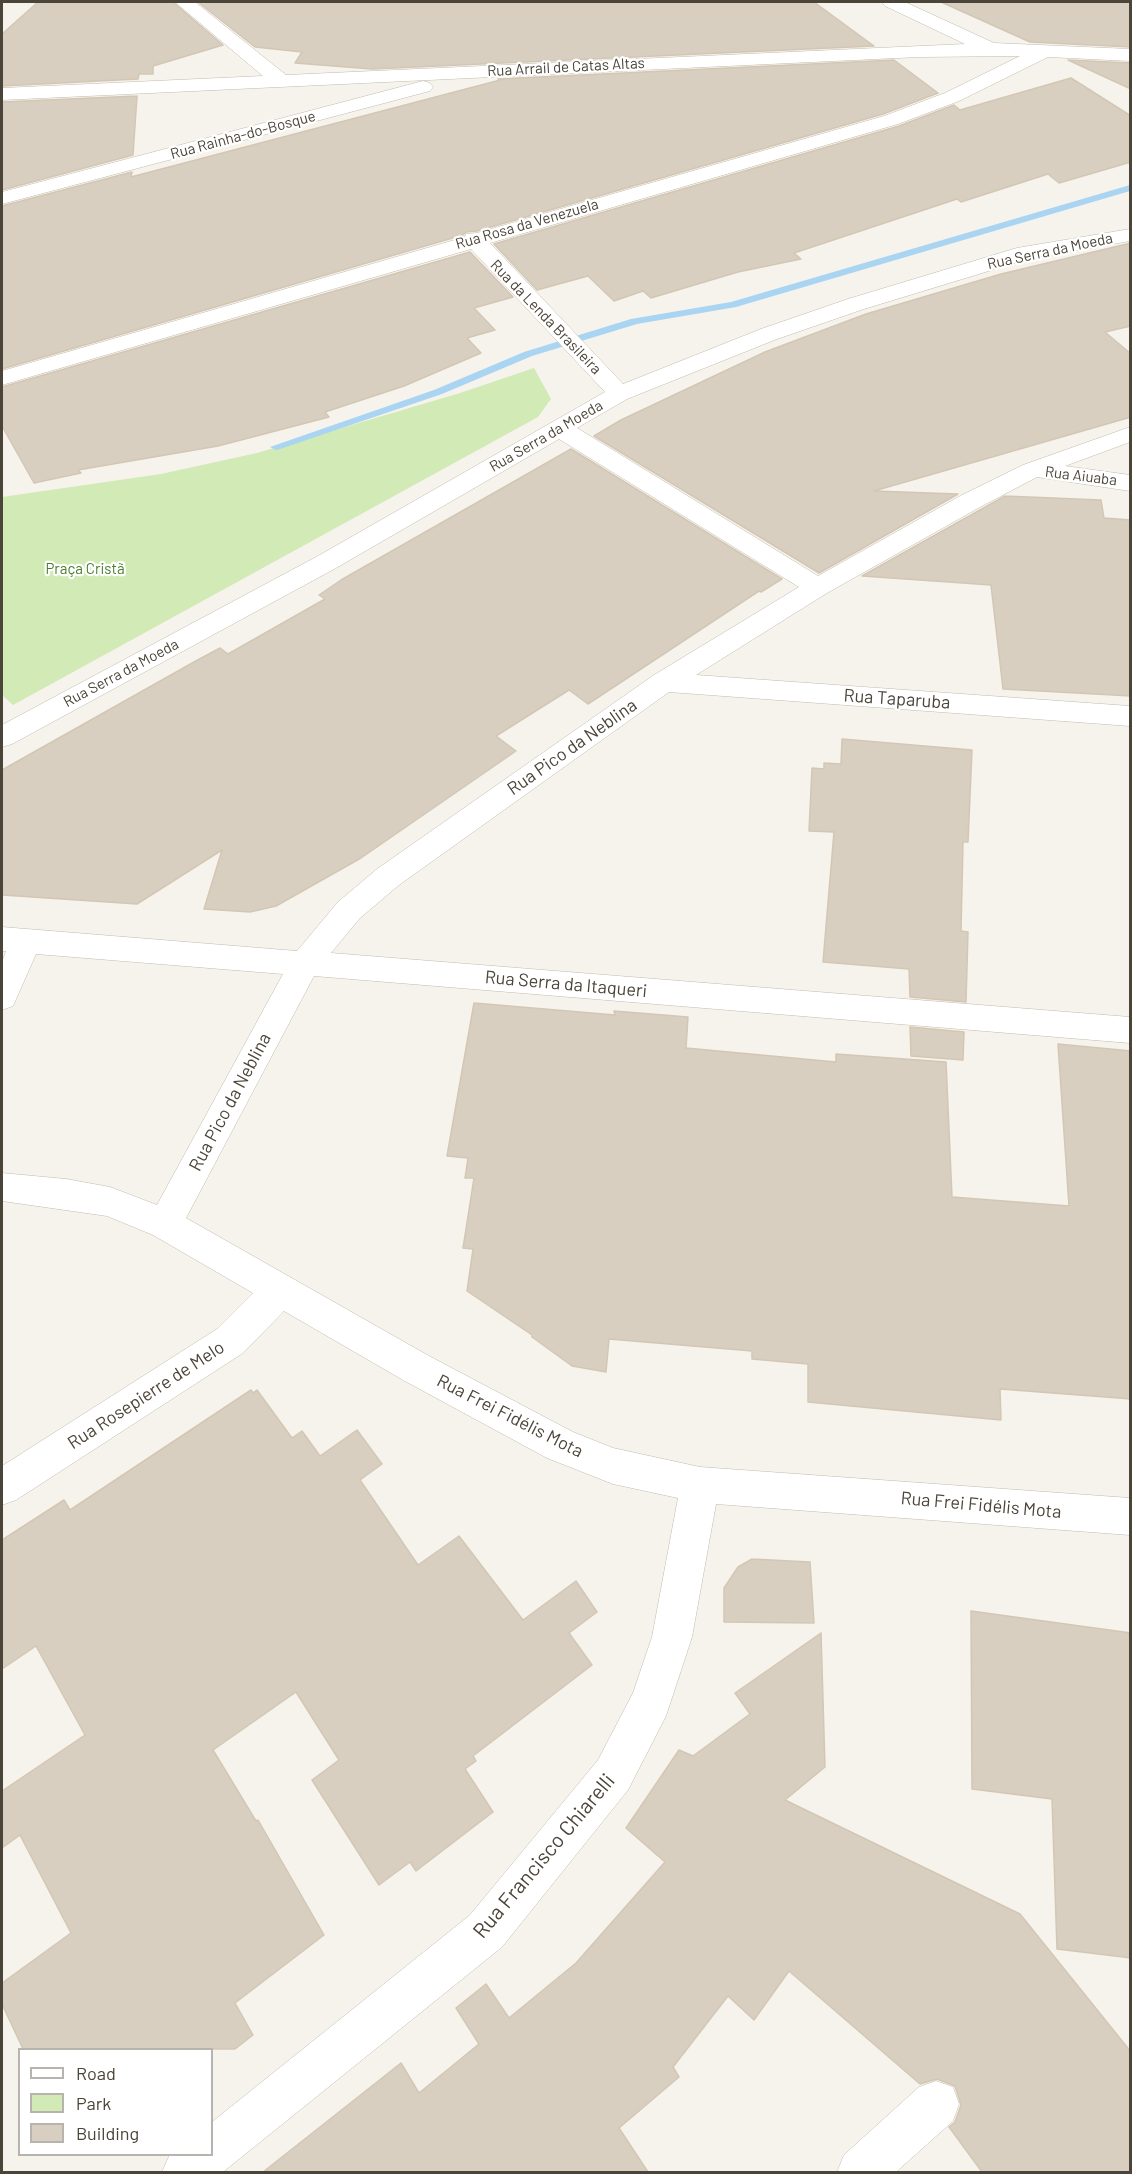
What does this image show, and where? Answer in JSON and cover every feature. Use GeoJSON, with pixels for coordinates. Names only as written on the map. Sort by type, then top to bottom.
{"type":"FeatureCollection","features":[{"type":"Feature","properties":{"kind":"street"},"geometry":{"type":"LineString","coordinates":[[184,2],[280,80]]}},
{"type":"Feature","properties":{"kind":"street"},"geometry":{"type":"LineString","coordinates":[[891,2],[992,49]]}},
{"type":"Feature","properties":{"kind":"street","name":"Rua Arrail de Catas Altas"},"geometry":{"type":"LineString","coordinates":[[2,94],[484,70],[992,49],[1131,55]]}},
{"type":"Feature","properties":{"kind":"street","name":"Rua Rosa da Venezuela"},"geometry":{"type":"LineString","coordinates":[[2,378],[480,246],[891,120],[961,93],[1045,51]]}},
{"type":"Feature","properties":{"kind":"street","name":"Rua Rainha-do-Bosque"},"geometry":{"type":"LineString","coordinates":[[2,198],[190,150],[484,70]]}},
{"type":"Feature","properties":{"kind":"street","name":"Rua Serra da Moeda"},"geometry":{"type":"LineString","coordinates":[[2,737],[327,562],[559,428],[612,386],[856,304],[1025,253],[1131,235]]}},
{"type":"Feature","properties":{"kind":"street","name":"Rua da Lenda Brasileira"},"geometry":{"type":"LineString","coordinates":[[480,246],[612,386]]}},
{"type":"Feature","properties":{"kind":"street"},"geometry":{"type":"LineString","coordinates":[[559,428],[818,587]]}},
{"type":"Feature","properties":{"kind":"street","name":"Rua Pico da Neblina"},"geometry":{"type":"LineString","coordinates":[[165,1224],[305,963],[349,910],[388,877],[664,682],[818,587],[971,501],[1032,470],[1131,434]]}},
{"type":"Feature","properties":{"kind":"street","name":"Rua Aiuaba"},"geometry":{"type":"LineString","coordinates":[[1032,470],[1131,483]]}},
{"type":"Feature","properties":{"kind":"street","name":"Rua Taparuba"},"geometry":{"type":"LineString","coordinates":[[664,682],[1131,716]]}},
{"type":"Feature","properties":{"kind":"street"},"geometry":{"type":"LineString","coordinates":[[2,997],[14,940]]}},
{"type":"Feature","properties":{"kind":"street","name":"Rua Serra da Itaqueri"},"geometry":{"type":"LineString","coordinates":[[14,940],[1131,1030]]}},
{"type":"Feature","properties":{"kind":"street","name":"Rua Frei Fidélis Mota"},"geometry":{"type":"LineString","coordinates":[[2,1187],[66,1194],[110,1202],[165,1224],[416,1368],[560,1445],[613,1466],[700,1485],[1131,1517]]}},
{"type":"Feature","properties":{"kind":"street","name":"Rua Rosepierre de Melo"},"geometry":{"type":"LineString","coordinates":[[2,1487],[230,1341],[280,1290]]}},
{"type":"Feature","properties":{"kind":"street","name":"Rua Francisco Chiarelli"},"geometry":{"type":"LineString","coordinates":[[213,2151],[486,1931],[614,1775],[651,1701],[672,1637],[700,1485]]}},
{"type":"Feature","properties":{"kind":"street"},"geometry":{"type":"LineString","coordinates":[[861,2172],[936,2104]]}},
{"type":"Feature","properties":{"kind":"street","name":"Rua Francisco Chiarelli"},"geometry":{"type":"LineString","coordinates":[[186,2172],[206,2156]]}},
{"type":"Feature","properties":{"kind":"green space","name":"Praça Cristã"},"geometry":{"type":"Polygon","coordinates":[[[534,368],[551,399],[538,417],[13,705],[2,695],[2,497],[161,474],[257,453],[460,393],[534,368]]]}},
{"type":"Feature","properties":{"kind":"building"},"geometry":{"type":"Polygon","coordinates":[[[38,2],[173,2],[223,45],[153,66],[153,74],[139,74],[138,79],[2,86],[2,34],[38,2]]]}},
{"type":"Feature","properties":{"kind":"building"},"geometry":{"type":"Polygon","coordinates":[[[198,2],[814,2],[874,46],[372,69],[295,63],[302,52],[255,47],[198,2]]]}},
{"type":"Feature","properties":{"kind":"building"},"geometry":{"type":"Polygon","coordinates":[[[941,2],[1131,2],[1131,47],[1030,42],[941,2]]]}},
{"type":"Feature","properties":{"kind":"building"},"geometry":{"type":"Polygon","coordinates":[[[894,60],[938,93],[883,114],[477,231],[466,232],[463,235],[2,369],[2,206],[132,172],[131,177],[504,79],[498,79],[894,60]]]}},
{"type":"Feature","properties":{"kind":"building"},"geometry":{"type":"Polygon","coordinates":[[[1068,60],[1131,63],[1131,89],[1068,60]]]}},
{"type":"Feature","properties":{"kind":"building"},"geometry":{"type":"Polygon","coordinates":[[[1071,78],[1131,116],[1131,162],[1059,183],[1048,174],[961,202],[957,199],[794,253],[801,259],[738,272],[651,298],[643,291],[614,301],[588,276],[537,290],[494,244],[899,126],[954,105],[960,110],[1071,78]]]}},
{"type":"Feature","properties":{"kind":"building"},"geometry":{"type":"Polygon","coordinates":[[[137,96],[133,155],[2,190],[2,102],[137,96]]]}},
{"type":"Feature","properties":{"kind":"building"},"geometry":{"type":"Polygon","coordinates":[[[1131,243],[1131,326],[1105,332],[1131,354],[1131,417],[874,491],[958,494],[819,573],[594,436],[621,420],[765,352],[866,314],[1001,274],[1131,243]]]}},
{"type":"Feature","properties":{"kind":"building"},"geometry":{"type":"Polygon","coordinates":[[[470,252],[513,297],[474,308],[495,330],[467,338],[481,353],[404,386],[325,412],[329,417],[218,446],[78,470],[81,473],[34,483],[2,426],[2,387],[470,252]]]}},
{"type":"Feature","properties":{"kind":"building"},"geometry":{"type":"Polygon","coordinates":[[[571,449],[782,579],[761,592],[759,591],[588,704],[569,690],[496,736],[516,751],[361,858],[276,906],[250,912],[204,909],[222,850],[137,904],[2,895],[2,770],[220,648],[228,654],[325,599],[319,595],[341,580],[571,449]]]}},
{"type":"Feature","properties":{"kind":"building"},"geometry":{"type":"Polygon","coordinates":[[[1005,496],[1101,500],[1104,518],[1131,520],[1131,696],[1003,689],[991,585],[862,576],[1005,496]]]}},
{"type":"Feature","properties":{"kind":"building"},"geometry":{"type":"Polygon","coordinates":[[[842,739],[972,750],[968,842],[963,842],[961,931],[968,932],[966,1002],[910,997],[909,969],[823,962],[834,832],[809,831],[812,768],[824,769],[824,763],[841,764],[842,739]]]}},
{"type":"Feature","properties":{"kind":"building"},"geometry":{"type":"Polygon","coordinates":[[[474,1003],[615,1015],[614,1011],[688,1017],[686,1048],[836,1062],[836,1054],[946,1062],[952,1197],[1069,1206],[1058,1044],[1131,1051],[1131,1399],[1000,1389],[1001,1420],[808,1402],[808,1364],[752,1359],[752,1351],[609,1339],[606,1372],[572,1366],[532,1335],[467,1291],[473,1249],[463,1248],[474,1178],[465,1178],[468,1158],[447,1156],[474,1003]]]}},
{"type":"Feature","properties":{"kind":"building"},"geometry":{"type":"Polygon","coordinates":[[[910,1027],[964,1032],[963,1060],[911,1056],[910,1027]]]}},
{"type":"Feature","properties":{"kind":"building"},"geometry":{"type":"Polygon","coordinates":[[[251,1390],[253,1393],[257,1390],[292,1438],[302,1431],[320,1456],[357,1430],[382,1464],[360,1480],[418,1565],[459,1536],[523,1620],[576,1581],[597,1612],[569,1633],[592,1665],[473,1756],[476,1761],[465,1769],[493,1812],[416,1871],[410,1862],[379,1885],[312,1780],[339,1760],[296,1692],[213,1750],[256,1821],[258,1820],[324,1935],[235,2003],[253,2035],[235,2049],[23,2048],[2,2004],[2,1983],[71,1933],[20,1835],[2,1848],[2,1791],[85,1735],[36,1646],[2,1669],[2,1540],[64,1500],[70,1510],[251,1390]]]}},
{"type":"Feature","properties":{"kind":"building"},"geometry":{"type":"Polygon","coordinates":[[[752,1559],[810,1562],[814,1623],[724,1622],[724,1588],[738,1567],[752,1559]]]}},
{"type":"Feature","properties":{"kind":"building"},"geometry":{"type":"Polygon","coordinates":[[[971,1611],[1131,1633],[1131,1958],[1057,1949],[1052,1799],[972,1789],[971,1611]]]}},
{"type":"Feature","properties":{"kind":"building"},"geometry":{"type":"Polygon","coordinates":[[[821,1633],[825,1767],[785,1800],[1020,1914],[1131,2052],[1131,2172],[982,2172],[949,2127],[955,2122],[961,2105],[955,2086],[937,2079],[920,2084],[789,1971],[754,2020],[728,1996],[673,2067],[679,2077],[619,2128],[648,2172],[263,2172],[401,2063],[419,2093],[479,2044],[456,2008],[486,1984],[509,2018],[576,1963],[665,1862],[626,1828],[679,1750],[693,1756],[750,1714],[735,1693],[821,1633]]]}},
{"type":"Feature","properties":{"kind":"waterway"},"geometry":{"type":"LineString","coordinates":[[276,447],[438,392],[528,354],[635,321],[732,305],[1130,188]]}}]}
